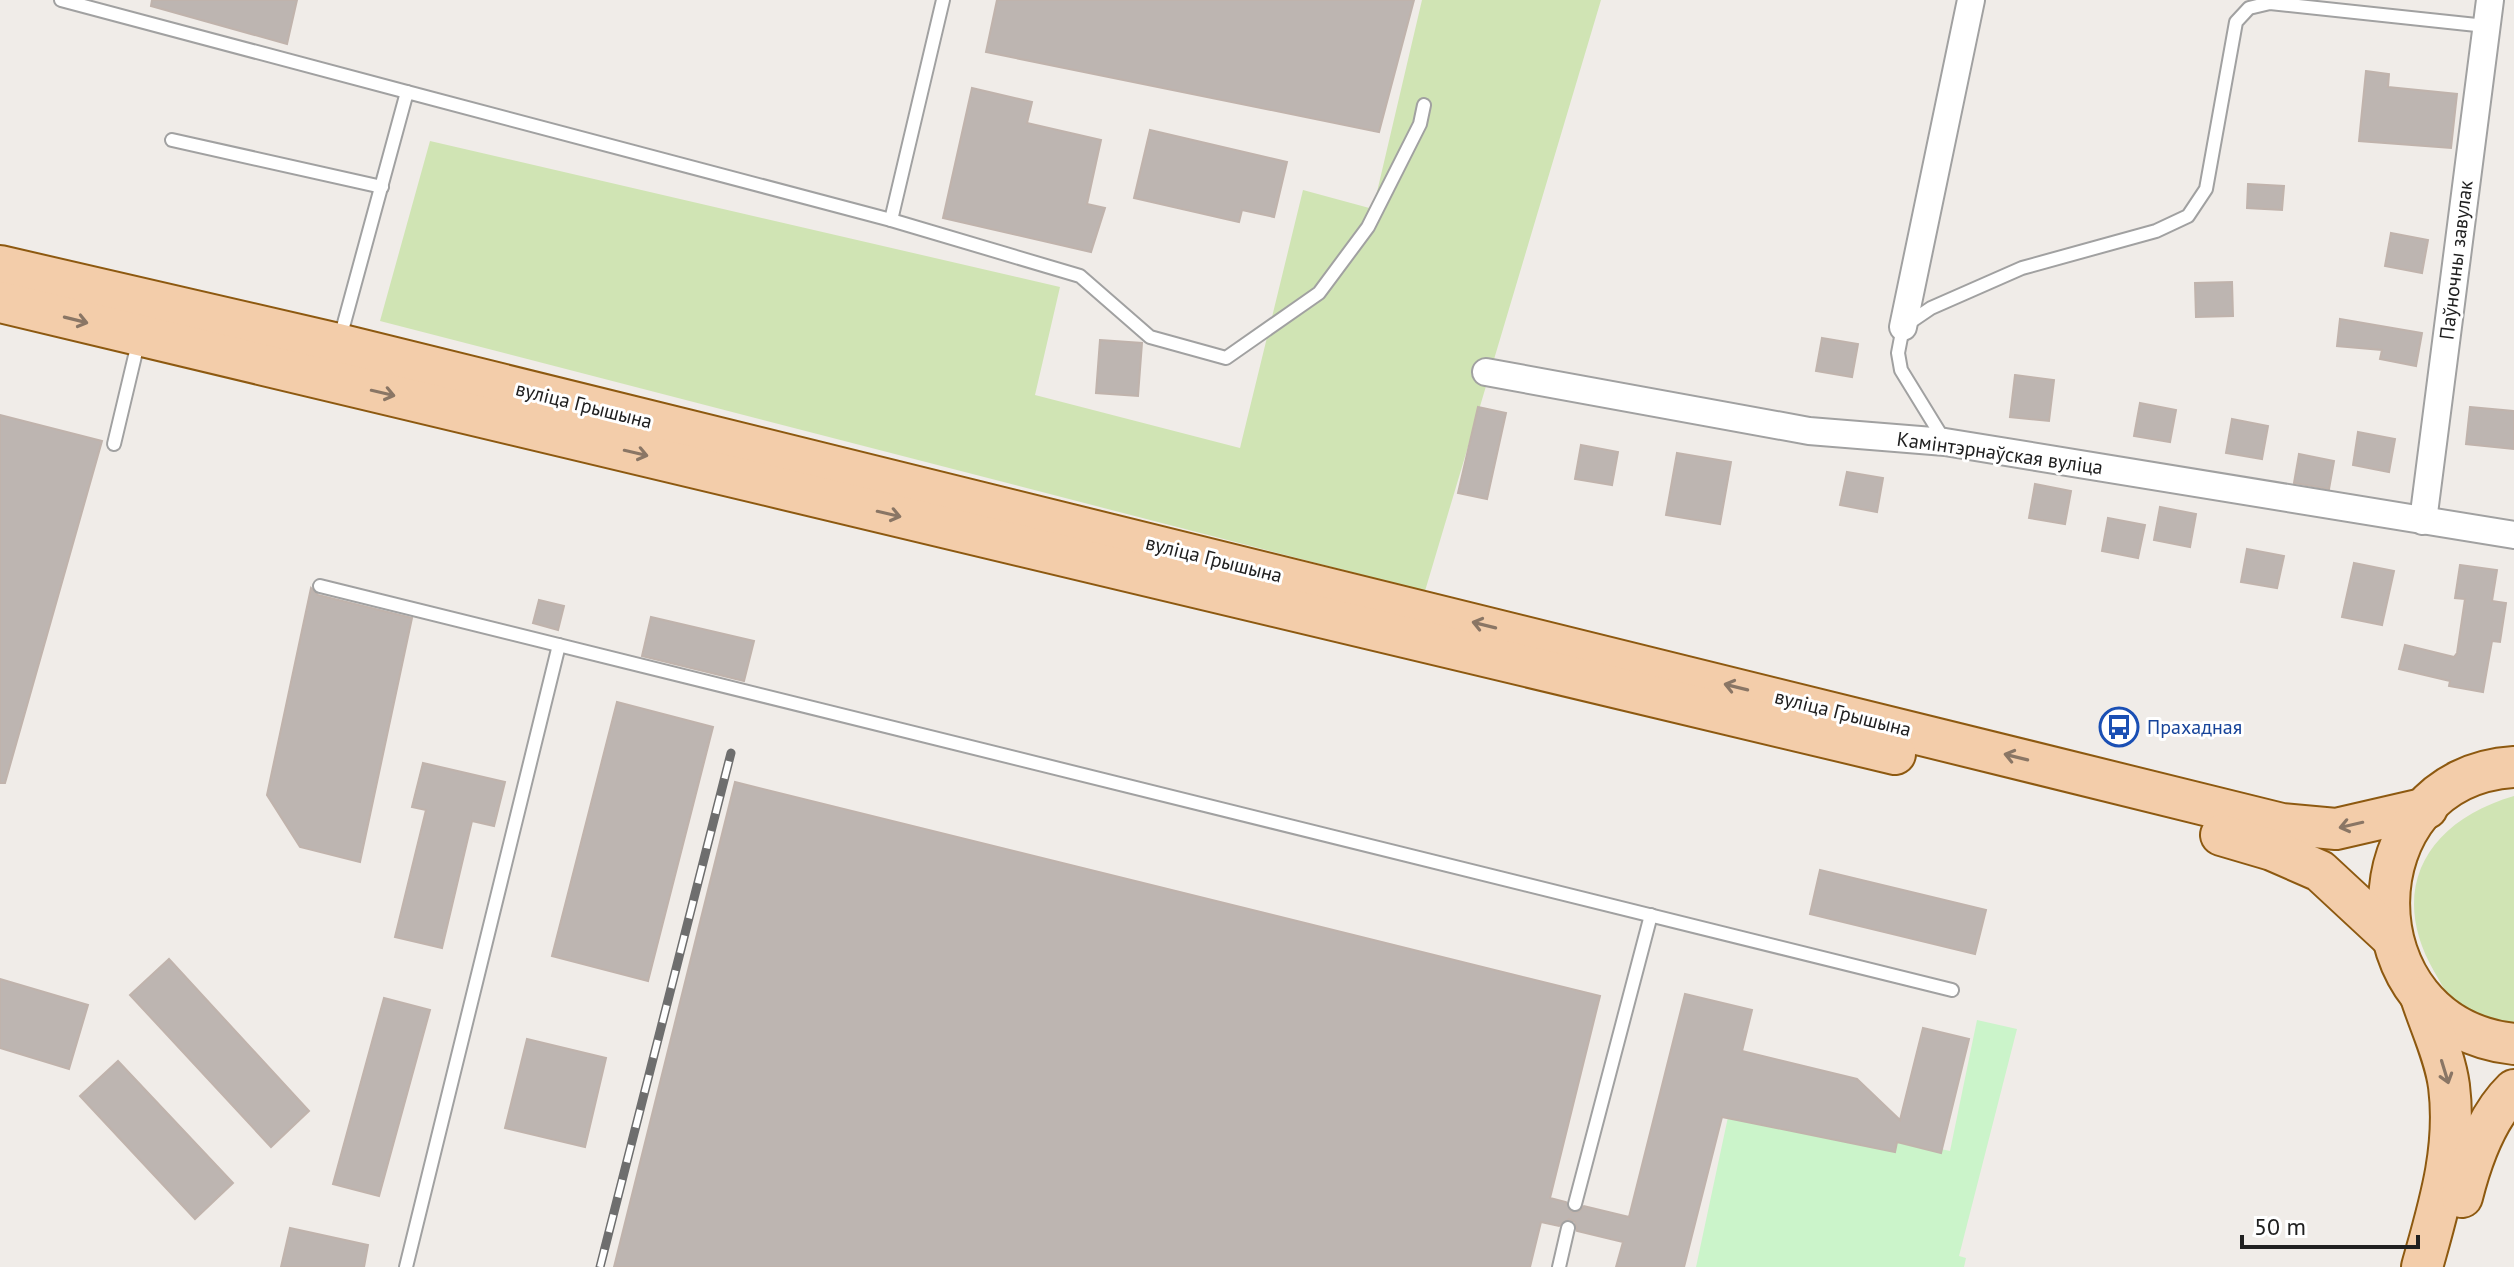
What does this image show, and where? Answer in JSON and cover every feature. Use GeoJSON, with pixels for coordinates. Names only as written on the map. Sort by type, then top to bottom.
{"type":"FeatureCollection","features":[{"type":"Feature","properties":{"kind":"main road","name":"вуліца Грышына"},"geometry":{"type":"LineString","coordinates":[[0,266],[145,318],[2282,824],[2336,829],[2427,808]]}},
{"type":"Feature","properties":{"kind":"main road","name":"вуліца Грышына"},"geometry":{"type":"LineString","coordinates":[[0,302],[145,318]]}},
{"type":"Feature","properties":{"kind":"main road","name":"вуліца Грышына"},"geometry":{"type":"LineString","coordinates":[[334,362],[2146,815],[2272,850],[2320,871],[2390,936]]}},
{"type":"Feature","properties":{"kind":"main road"},"geometry":{"type":"LineString","coordinates":[[2514,767],[2464,781],[2427,808],[2412,826],[2392,867],[2387,902],[2390,936],[2407,979],[2421,997],[2457,1026],[2477,1036],[2514,1044]]}},
{"type":"Feature","properties":{"kind":"main road"},"geometry":{"type":"LineString","coordinates":[[2421,997],[2448,1083],[2451,1144],[2446,1179],[2422,1267]]}},
{"type":"Feature","properties":{"kind":"main road"},"geometry":{"type":"LineString","coordinates":[[2444,1267],[2474,1153],[2514,1090]]}},
{"type":"Feature","properties":{"kind":"street"},"geometry":{"type":"LineString","coordinates":[[1903,327],[1971,0]]}},
{"type":"Feature","properties":{"kind":"street","name":"Паўночны завулак"},"geometry":{"type":"LineString","coordinates":[[2423,521],[2488,13]]}},
{"type":"Feature","properties":{"kind":"street","name":"Камінтэрнаўская вуліца"},"geometry":{"type":"LineString","coordinates":[[1486,372],[1809,431],[1945,442],[2514,535]]}},
{"type":"Feature","properties":{"kind":"lane"},"geometry":{"type":"LineString","coordinates":[[61,0],[891,220],[1080,276],[1150,337],[1226,358],[1319,293],[1368,227],[1420,124],[1424,105]]}},
{"type":"Feature","properties":{"kind":"lane"},"geometry":{"type":"LineString","coordinates":[[891,220],[943,0]]}},
{"type":"Feature","properties":{"kind":"lane"},"geometry":{"type":"LineString","coordinates":[[1945,442],[1901,370],[1898,353],[1903,327],[1931,308],[2022,268],[2156,231],[2188,216],[2206,189],[2236,22],[2249,8],[2270,3],[2488,13]]}},
{"type":"Feature","properties":{"kind":"lane"},"geometry":{"type":"LineString","coordinates":[[334,362],[407,92]]}},
{"type":"Feature","properties":{"kind":"lane"},"geometry":{"type":"LineString","coordinates":[[172,140],[382,187]]}},
{"type":"Feature","properties":{"kind":"lane"},"geometry":{"type":"LineString","coordinates":[[114,444],[145,318]]}},
{"type":"Feature","properties":{"kind":"lane"},"geometry":{"type":"LineString","coordinates":[[320,586],[1952,990]]}},
{"type":"Feature","properties":{"kind":"lane"},"geometry":{"type":"LineString","coordinates":[[406,1267],[559,645]]}},
{"type":"Feature","properties":{"kind":"lane"},"geometry":{"type":"LineString","coordinates":[[1575,1204],[1651,915]]}},
{"type":"Feature","properties":{"kind":"lane"},"geometry":{"type":"LineString","coordinates":[[1559,1267],[1568,1228]]}},
{"type":"Feature","properties":{"kind":"green space"},"geometry":{"type":"Polygon","coordinates":[[[1422,0],[1601,0],[1425,591],[380,321],[430,141],[1060,287],[1035,395],[1240,448],[1303,190],[1373,209],[1422,0]]]}},
{"type":"Feature","properties":{"kind":"green space"},"geometry":{"type":"Polygon","coordinates":[[[2514,796],[2514,1034],[2473,1020],[2458,1008],[2438,978],[2421,943],[2414,914],[2416,887],[2424,863],[2438,841],[2458,823],[2484,807],[2514,796]]]}},
{"type":"Feature","properties":{"kind":"green space"},"geometry":{"type":"Polygon","coordinates":[[[1977,1020],[2017,1029],[1959,1256],[1966,1258],[1964,1267],[1696,1267],[1731,1103],[1950,1151],[1977,1020]]]}},
{"type":"Feature","properties":{"kind":"building"},"geometry":{"type":"Polygon","coordinates":[[[152,0],[297,0],[287,44],[151,6],[152,0]]]}},
{"type":"Feature","properties":{"kind":"building"},"geometry":{"type":"Polygon","coordinates":[[[997,0],[1414,0],[1379,132],[986,52],[997,0]]]}},
{"type":"Feature","properties":{"kind":"building"},"geometry":{"type":"Polygon","coordinates":[[[2366,71],[2389,74],[2388,87],[2457,94],[2451,148],[2359,141],[2366,71]]]}},
{"type":"Feature","properties":{"kind":"building"},"geometry":{"type":"Polygon","coordinates":[[[972,88],[1032,102],[1027,123],[1101,140],[1087,204],[1105,208],[1091,252],[943,218],[972,88]]]}},
{"type":"Feature","properties":{"kind":"building"},"geometry":{"type":"Polygon","coordinates":[[[1150,130],[1287,162],[1274,217],[1242,210],[1239,222],[1134,198],[1150,130]]]}},
{"type":"Feature","properties":{"kind":"building"},"geometry":{"type":"Polygon","coordinates":[[[2248,184],[2284,186],[2282,210],[2247,208],[2248,184]]]}},
{"type":"Feature","properties":{"kind":"building"},"geometry":{"type":"Polygon","coordinates":[[[2391,233],[2428,240],[2422,273],[2385,266],[2391,233]]]}},
{"type":"Feature","properties":{"kind":"building"},"geometry":{"type":"Polygon","coordinates":[[[2232,282],[2233,316],[2196,317],[2195,283],[2232,282]]]}},
{"type":"Feature","properties":{"kind":"building"},"geometry":{"type":"Polygon","coordinates":[[[2340,319],[2422,333],[2416,366],[2380,359],[2382,350],[2337,346],[2340,319]]]}},
{"type":"Feature","properties":{"kind":"building"},"geometry":{"type":"Polygon","coordinates":[[[1822,338],[1858,344],[1852,377],[1816,371],[1822,338]]]}},
{"type":"Feature","properties":{"kind":"building"},"geometry":{"type":"Polygon","coordinates":[[[1100,340],[1142,343],[1138,396],[1096,393],[1100,340]]]}},
{"type":"Feature","properties":{"kind":"building"},"geometry":{"type":"Polygon","coordinates":[[[2015,375],[2054,380],[2049,421],[2010,417],[2015,375]]]}},
{"type":"Feature","properties":{"kind":"building"},"geometry":{"type":"Polygon","coordinates":[[[2140,403],[2176,410],[2170,442],[2134,436],[2140,403]]]}},
{"type":"Feature","properties":{"kind":"building"},"geometry":{"type":"Polygon","coordinates":[[[1478,407],[1506,413],[1487,499],[1458,493],[1478,407]]]}},
{"type":"Feature","properties":{"kind":"building"},"geometry":{"type":"Polygon","coordinates":[[[2470,407],[2514,411],[2514,449],[2466,444],[2470,407]]]}},
{"type":"Feature","properties":{"kind":"building"},"geometry":{"type":"Polygon","coordinates":[[[0,415],[102,441],[5,783],[0,783],[0,415]]]}},
{"type":"Feature","properties":{"kind":"building"},"geometry":{"type":"Polygon","coordinates":[[[2232,419],[2268,426],[2262,459],[2226,453],[2232,419]]]}},
{"type":"Feature","properties":{"kind":"building"},"geometry":{"type":"Polygon","coordinates":[[[2358,432],[2395,439],[2389,472],[2353,465],[2358,432]]]}},
{"type":"Feature","properties":{"kind":"building"},"geometry":{"type":"Polygon","coordinates":[[[1581,445],[1618,452],[1612,485],[1575,479],[1581,445]]]}},
{"type":"Feature","properties":{"kind":"building"},"geometry":{"type":"Polygon","coordinates":[[[1677,453],[1731,462],[1720,524],[1666,515],[1677,453]]]}},
{"type":"Feature","properties":{"kind":"building"},"geometry":{"type":"Polygon","coordinates":[[[2299,454],[2334,461],[2329,489],[2294,483],[2299,454]]]}},
{"type":"Feature","properties":{"kind":"building"},"geometry":{"type":"Polygon","coordinates":[[[1847,472],[1883,478],[1877,512],[1840,505],[1847,472]]]}},
{"type":"Feature","properties":{"kind":"building"},"geometry":{"type":"Polygon","coordinates":[[[2035,484],[2071,491],[2065,524],[2029,518],[2035,484]]]}},
{"type":"Feature","properties":{"kind":"building"},"geometry":{"type":"Polygon","coordinates":[[[2160,507],[2196,514],[2190,547],[2154,540],[2160,507]]]}},
{"type":"Feature","properties":{"kind":"building"},"geometry":{"type":"Polygon","coordinates":[[[2108,518],[2145,525],[2138,558],[2102,551],[2108,518]]]}},
{"type":"Feature","properties":{"kind":"building"},"geometry":{"type":"Polygon","coordinates":[[[2247,549],[2284,556],[2277,588],[2241,582],[2247,549]]]}},
{"type":"Feature","properties":{"kind":"building"},"geometry":{"type":"Polygon","coordinates":[[[2354,563],[2394,571],[2382,625],[2342,617],[2354,563]]]}},
{"type":"Feature","properties":{"kind":"building"},"geometry":{"type":"Polygon","coordinates":[[[2460,565],[2497,570],[2492,601],[2506,603],[2500,642],[2492,641],[2483,692],[2449,686],[2450,681],[2399,669],[2405,645],[2454,657],[2457,653],[2465,599],[2455,598],[2460,565]]]}},
{"type":"Feature","properties":{"kind":"building"},"geometry":{"type":"Polygon","coordinates":[[[311,588],[318,595],[412,618],[360,862],[300,847],[267,795],[311,588]]]}},
{"type":"Feature","properties":{"kind":"building"},"geometry":{"type":"Polygon","coordinates":[[[539,600],[564,606],[558,630],[533,623],[539,600]]]}},
{"type":"Feature","properties":{"kind":"building"},"geometry":{"type":"Polygon","coordinates":[[[651,617],[754,641],[744,681],[642,656],[651,617]]]}},
{"type":"Feature","properties":{"kind":"building"},"geometry":{"type":"Polygon","coordinates":[[[617,702],[713,727],[648,981],[552,956],[617,702]]]}},
{"type":"Feature","properties":{"kind":"building"},"geometry":{"type":"Polygon","coordinates":[[[423,763],[505,782],[494,826],[472,821],[442,948],[395,937],[426,810],[412,807],[423,763]]]}},
{"type":"Feature","properties":{"kind":"building"},"geometry":{"type":"Polygon","coordinates":[[[735,782],[1600,996],[1550,1198],[1566,1202],[1572,1212],[1578,1212],[1584,1206],[1629,1217],[1685,994],[1752,1010],[1742,1051],[1857,1079],[1900,1120],[1923,1028],[1969,1039],[1941,1153],[1897,1142],[1895,1152],[1722,1117],[1684,1267],[1616,1267],[1623,1242],[1577,1231],[1575,1222],[1569,1219],[1559,1226],[1541,1222],[1530,1267],[614,1267],[735,782]]]}},
{"type":"Feature","properties":{"kind":"building"},"geometry":{"type":"Polygon","coordinates":[[[1820,870],[1986,910],[1975,954],[1810,914],[1820,870]]]}},
{"type":"Feature","properties":{"kind":"building"},"geometry":{"type":"Polygon","coordinates":[[[169,959],[309,1111],[271,1147],[130,995],[169,959]]]}},
{"type":"Feature","properties":{"kind":"building"},"geometry":{"type":"Polygon","coordinates":[[[0,979],[88,1005],[69,1069],[0,1048],[0,979]]]}},
{"type":"Feature","properties":{"kind":"building"},"geometry":{"type":"Polygon","coordinates":[[[384,998],[430,1010],[379,1196],[333,1184],[384,998]]]}},
{"type":"Feature","properties":{"kind":"building"},"geometry":{"type":"Polygon","coordinates":[[[527,1039],[606,1058],[585,1147],[505,1128],[527,1039]]]}},
{"type":"Feature","properties":{"kind":"building"},"geometry":{"type":"Polygon","coordinates":[[[118,1061],[233,1183],[195,1219],[80,1096],[118,1061]]]}},
{"type":"Feature","properties":{"kind":"building"},"geometry":{"type":"Polygon","coordinates":[[[290,1228],[368,1245],[364,1267],[281,1267],[290,1228]]]}},
{"type":"Feature","properties":{"kind":"railway"},"geometry":{"type":"LineString","coordinates":[[600,1267],[731,753]]}},
{"type":"Feature","properties":{"kind":"place","name":"Прахадная"},"geometry":{"type":"Point","coordinates":[2119,727]}}]}
